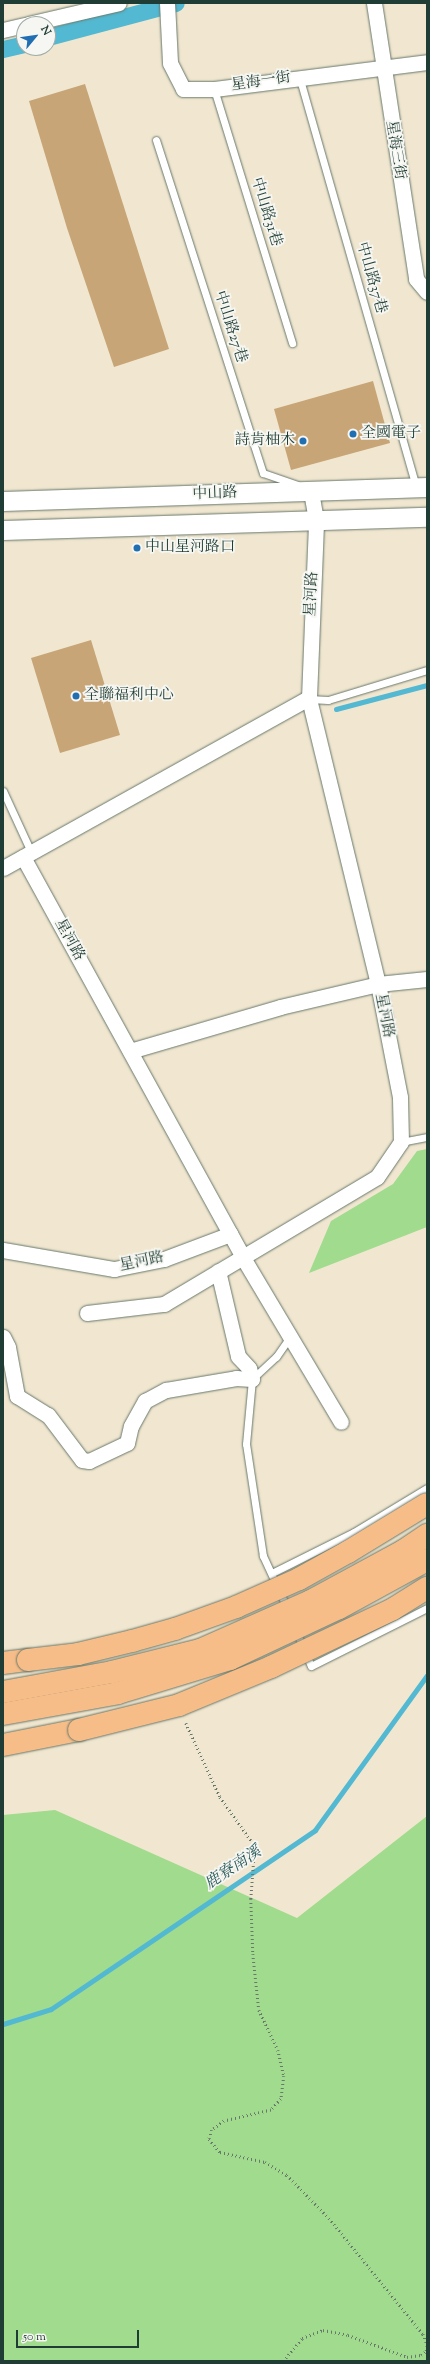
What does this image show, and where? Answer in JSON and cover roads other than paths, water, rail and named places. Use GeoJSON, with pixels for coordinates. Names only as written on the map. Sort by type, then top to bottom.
{"type":"FeatureCollection","features":[{"type":"Feature","properties":{"kind":"main road"},"geometry":{"type":"LineString","coordinates":[[3,1663],[78,1654],[175,1629],[236,1607],[320,1567],[427,1504]]}},
{"type":"Feature","properties":{"kind":"main road"},"geometry":{"type":"LineString","coordinates":[[3,1692],[112,1672],[200,1650],[311,1601],[403,1551],[427,1535]]}},
{"type":"Feature","properties":{"kind":"main road"},"geometry":{"type":"LineString","coordinates":[[3,1714],[118,1693],[230,1659],[339,1608],[427,1560]]}},
{"type":"Feature","properties":{"kind":"main road"},"geometry":{"type":"LineString","coordinates":[[3,1745],[79,1730],[179,1705],[270,1667],[393,1609],[427,1588]]}},
{"type":"Feature","properties":{"kind":"street"},"geometry":{"type":"LineString","coordinates":[[56,18],[119,3]]}},
{"type":"Feature","properties":{"kind":"street","name":"星海一街"},"geometry":{"type":"LineString","coordinates":[[167,3],[170,63],[183,89],[214,89],[299,76],[383,69],[427,62]]}},
{"type":"Feature","properties":{"kind":"street","name":"星海三街"},"geometry":{"type":"LineString","coordinates":[[374,3],[416,279],[427,292]]}},
{"type":"Feature","properties":{"kind":"street"},"geometry":{"type":"LineString","coordinates":[[3,30],[16,27]]}},
{"type":"Feature","properties":{"kind":"street","name":"中山路"},"geometry":{"type":"LineString","coordinates":[[3,501],[422,487]]}},
{"type":"Feature","properties":{"kind":"street","name":"星河路"},"geometry":{"type":"LineString","coordinates":[[312,491],[316,520],[309,698],[378,984],[400,1097],[401,1142]]}},
{"type":"Feature","properties":{"kind":"street","name":"中山路"},"geometry":{"type":"LineString","coordinates":[[3,530],[427,517]]}},
{"type":"Feature","properties":{"kind":"street"},"geometry":{"type":"LineString","coordinates":[[3,868],[309,698]]}},
{"type":"Feature","properties":{"kind":"street","name":"星河路"},"geometry":{"type":"LineString","coordinates":[[27,854],[130,1051],[242,1256],[291,1335],[341,1422]]}},
{"type":"Feature","properties":{"kind":"street"},"geometry":{"type":"LineString","coordinates":[[130,1051],[280,1007],[378,984],[427,979]]}},
{"type":"Feature","properties":{"kind":"street"},"geometry":{"type":"LineString","coordinates":[[87,1313],[164,1304],[242,1256],[377,1177],[401,1142]]}},
{"type":"Feature","properties":{"kind":"street","name":"星河路"},"geometry":{"type":"LineString","coordinates":[[3,1250],[114,1268],[164,1259],[230,1234]]}},
{"type":"Feature","properties":{"kind":"street"},"geometry":{"type":"LineString","coordinates":[[3,1337],[8,1347],[17,1396],[48,1415],[82,1460],[89,1461],[126,1443],[131,1426],[145,1401],[166,1390],[236,1378],[252,1379],[249,1368],[238,1356],[218,1271]]}},
{"type":"Feature","properties":{"kind":"lane","name":"中山路37巷"},"geometry":{"type":"LineString","coordinates":[[299,76],[422,487]]}},
{"type":"Feature","properties":{"kind":"lane","name":"中山路31巷"},"geometry":{"type":"LineString","coordinates":[[214,89],[292,343]]}},
{"type":"Feature","properties":{"kind":"lane","name":"中山路27巷"},"geometry":{"type":"LineString","coordinates":[[156,140],[263,473],[312,491]]}},
{"type":"Feature","properties":{"kind":"lane"},"geometry":{"type":"LineString","coordinates":[[309,698],[328,700],[427,670]]}},
{"type":"Feature","properties":{"kind":"lane"},"geometry":{"type":"LineString","coordinates":[[3,791],[27,854]]}},
{"type":"Feature","properties":{"kind":"lane"},"geometry":{"type":"LineString","coordinates":[[401,1142],[427,1137]]}},
{"type":"Feature","properties":{"kind":"lane"},"geometry":{"type":"LineString","coordinates":[[291,1335],[276,1357],[252,1379],[246,1444],[263,1556],[272,1573],[311,1666],[427,1608]]}},
{"type":"Feature","properties":{"kind":"lane"},"geometry":{"type":"LineString","coordinates":[[272,1573],[354,1532],[427,1488]]}},
{"type":"Feature","properties":{"kind":"waterway"},"geometry":{"type":"LineString","coordinates":[[56,35],[176,3]]}},
{"type":"Feature","properties":{"kind":"waterway"},"geometry":{"type":"LineString","coordinates":[[3,49],[16,46]]}},
{"type":"Feature","properties":{"kind":"waterway"},"geometry":{"type":"LineString","coordinates":[[336,709],[427,685]]}},
{"type":"Feature","properties":{"kind":"waterway","name":"鹿寮南溪"},"geometry":{"type":"LineString","coordinates":[[3,2024],[51,2009],[315,1830],[427,1675]]}},
{"type":"Feature","properties":{"kind":"place","name":"全國電子"},"geometry":{"type":"Point","coordinates":[353,434]}},
{"type":"Feature","properties":{"kind":"place","name":"詩肯柚木"},"geometry":{"type":"Point","coordinates":[303,441]}},
{"type":"Feature","properties":{"kind":"place","name":"中山星河路口"},"geometry":{"type":"Point","coordinates":[137,548]}},
{"type":"Feature","properties":{"kind":"place","name":"全聯福利中心"},"geometry":{"type":"Point","coordinates":[76,696]}}]}
